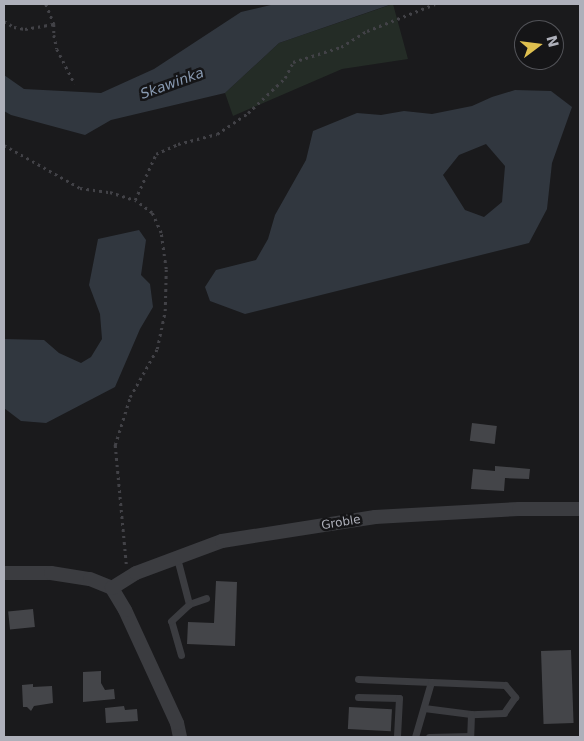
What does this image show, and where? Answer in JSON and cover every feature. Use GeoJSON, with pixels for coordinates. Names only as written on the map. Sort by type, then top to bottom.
{"type":"FeatureCollection","features":[{"type":"Feature","properties":{"kind":"street","name":"Groble"},"geometry":{"type":"LineString","coordinates":[[112,588],[136,574],[222,541],[375,517],[519,509],[580,509]]}},
{"type":"Feature","properties":{"kind":"street"},"geometry":{"type":"LineString","coordinates":[[4,572],[50,573],[90,579],[112,588],[125,610],[177,723],[180,737]]}},
{"type":"Feature","properties":{"kind":"lane"},"geometry":{"type":"LineString","coordinates":[[177,558],[189,604]]}},
{"type":"Feature","properties":{"kind":"lane"},"geometry":{"type":"LineString","coordinates":[[181,656],[172,621],[189,604],[206,598]]}},
{"type":"Feature","properties":{"kind":"lane"},"geometry":{"type":"LineString","coordinates":[[358,679],[505,686],[515,697],[504,713],[470,714],[424,708]]}},
{"type":"Feature","properties":{"kind":"lane"},"geometry":{"type":"LineString","coordinates":[[415,737],[431,682]]}},
{"type":"Feature","properties":{"kind":"lane"},"geometry":{"type":"LineString","coordinates":[[358,697],[399,698],[397,737]]}},
{"type":"Feature","properties":{"kind":"lane"},"geometry":{"type":"LineString","coordinates":[[429,737],[470,737],[470,714]]}},
{"type":"Feature","properties":{"kind":"path"},"geometry":{"type":"LineString","coordinates":[[46,4],[54,24],[54,35],[58,48],[75,84]]}},
{"type":"Feature","properties":{"kind":"path"},"geometry":{"type":"LineString","coordinates":[[135,200],[156,154],[178,144],[217,134],[248,113],[285,78],[294,62],[341,47],[367,31],[435,4]]}},
{"type":"Feature","properties":{"kind":"path"},"geometry":{"type":"LineString","coordinates":[[4,21],[14,27],[25,29],[54,24]]}},
{"type":"Feature","properties":{"kind":"path"},"geometry":{"type":"LineString","coordinates":[[4,145],[80,188],[110,192],[135,200],[152,213],[161,233],[166,269],[165,311],[157,349],[130,398],[115,445],[126,564],[136,574]]}},
{"type":"Feature","properties":{"kind":"shaded area"},"geometry":{"type":"Polygon","coordinates":[[[393,4],[408,59],[342,69],[233,116],[225,93],[279,43],[393,4]]]}},
{"type":"Feature","properties":{"kind":"water","name":"Skawinka"},"geometry":{"type":"Polygon","coordinates":[[[275,4],[392,4],[279,43],[225,93],[111,120],[85,135],[11,115],[4,111],[4,75],[24,89],[101,93],[154,69],[241,12],[275,4]]]}},
{"type":"Feature","properties":{"kind":"water"},"geometry":{"type":"Polygon","coordinates":[[[515,90],[551,91],[572,107],[552,163],[547,209],[529,243],[245,314],[210,301],[205,287],[216,270],[256,260],[268,239],[275,215],[306,160],[313,131],[357,113],[381,115],[404,111],[432,114],[472,106],[515,90]],[[486,144],[459,155],[443,175],[465,210],[484,217],[502,202],[505,166],[486,144]]]}},
{"type":"Feature","properties":{"kind":"water"},"geometry":{"type":"Polygon","coordinates":[[[139,230],[146,240],[141,275],[150,284],[153,307],[140,329],[115,387],[46,423],[21,421],[4,408],[4,339],[44,340],[59,353],[81,363],[91,357],[102,339],[100,314],[89,285],[98,239],[139,230]]]}},
{"type":"Feature","properties":{"kind":"building"},"geometry":{"type":"Polygon","coordinates":[[[472,423],[497,426],[495,444],[470,441],[472,423]]]}},
{"type":"Feature","properties":{"kind":"building"},"geometry":{"type":"Polygon","coordinates":[[[495,466],[530,469],[529,479],[505,478],[504,491],[471,489],[473,469],[495,471],[495,466]]]}},
{"type":"Feature","properties":{"kind":"building"},"geometry":{"type":"Polygon","coordinates":[[[216,581],[237,582],[235,646],[187,644],[188,622],[214,623],[216,581]]]}},
{"type":"Feature","properties":{"kind":"building"},"geometry":{"type":"Polygon","coordinates":[[[33,609],[35,627],[10,630],[8,612],[33,609]]]}},
{"type":"Feature","properties":{"kind":"building"},"geometry":{"type":"Polygon","coordinates":[[[571,650],[574,723],[544,724],[541,651],[571,650]]]}},
{"type":"Feature","properties":{"kind":"building"},"geometry":{"type":"Polygon","coordinates":[[[101,671],[101,683],[105,690],[114,689],[115,699],[83,702],[83,672],[101,671]]]}},
{"type":"Feature","properties":{"kind":"building"},"geometry":{"type":"Polygon","coordinates":[[[33,684],[33,687],[52,686],[53,703],[34,706],[31,711],[27,707],[23,707],[22,685],[33,684]]]}},
{"type":"Feature","properties":{"kind":"building"},"geometry":{"type":"Polygon","coordinates":[[[124,706],[125,710],[137,709],[138,721],[106,723],[105,708],[124,706]]]}},
{"type":"Feature","properties":{"kind":"building"},"geometry":{"type":"Polygon","coordinates":[[[349,707],[392,709],[391,731],[348,729],[349,707]]]}}]}
